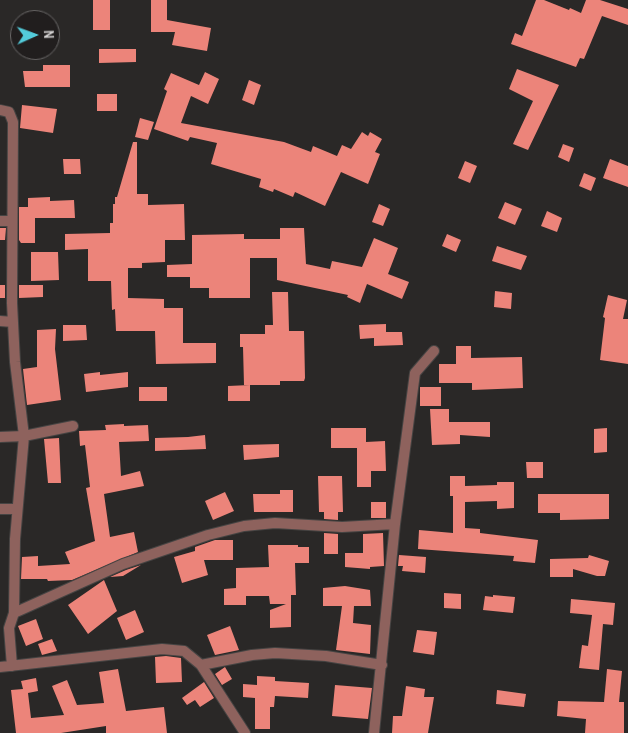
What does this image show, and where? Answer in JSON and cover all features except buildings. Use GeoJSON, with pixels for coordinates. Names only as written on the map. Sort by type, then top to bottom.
{"type":"FeatureCollection","features":[{"type":"Feature","properties":{"kind":"street"},"geometry":{"type":"LineString","coordinates":[[0,110],[9,112],[13,122],[11,221],[13,322],[24,436],[17,510],[14,613],[9,628],[12,666]]}},
{"type":"Feature","properties":{"kind":"street"},"geometry":{"type":"LineString","coordinates":[[0,221],[11,221]]}},
{"type":"Feature","properties":{"kind":"street"},"geometry":{"type":"LineString","coordinates":[[0,321],[13,322]]}},
{"type":"Feature","properties":{"kind":"street"},"geometry":{"type":"LineString","coordinates":[[374,733],[395,524],[415,372],[434,351]]}},
{"type":"Feature","properties":{"kind":"street"},"geometry":{"type":"LineString","coordinates":[[0,437],[24,436],[73,426]]}},
{"type":"Feature","properties":{"kind":"street"},"geometry":{"type":"LineString","coordinates":[[0,509],[17,510]]}},
{"type":"Feature","properties":{"kind":"street"},"geometry":{"type":"LineString","coordinates":[[14,613],[123,564],[208,535],[244,526],[275,523],[342,526],[395,524]]}},
{"type":"Feature","properties":{"kind":"street"},"geometry":{"type":"LineString","coordinates":[[0,667],[174,648],[184,651],[201,665],[246,733]]}},
{"type":"Feature","properties":{"kind":"street"},"geometry":{"type":"LineString","coordinates":[[201,665],[252,655],[275,654],[326,656],[382,665]]}}]}
